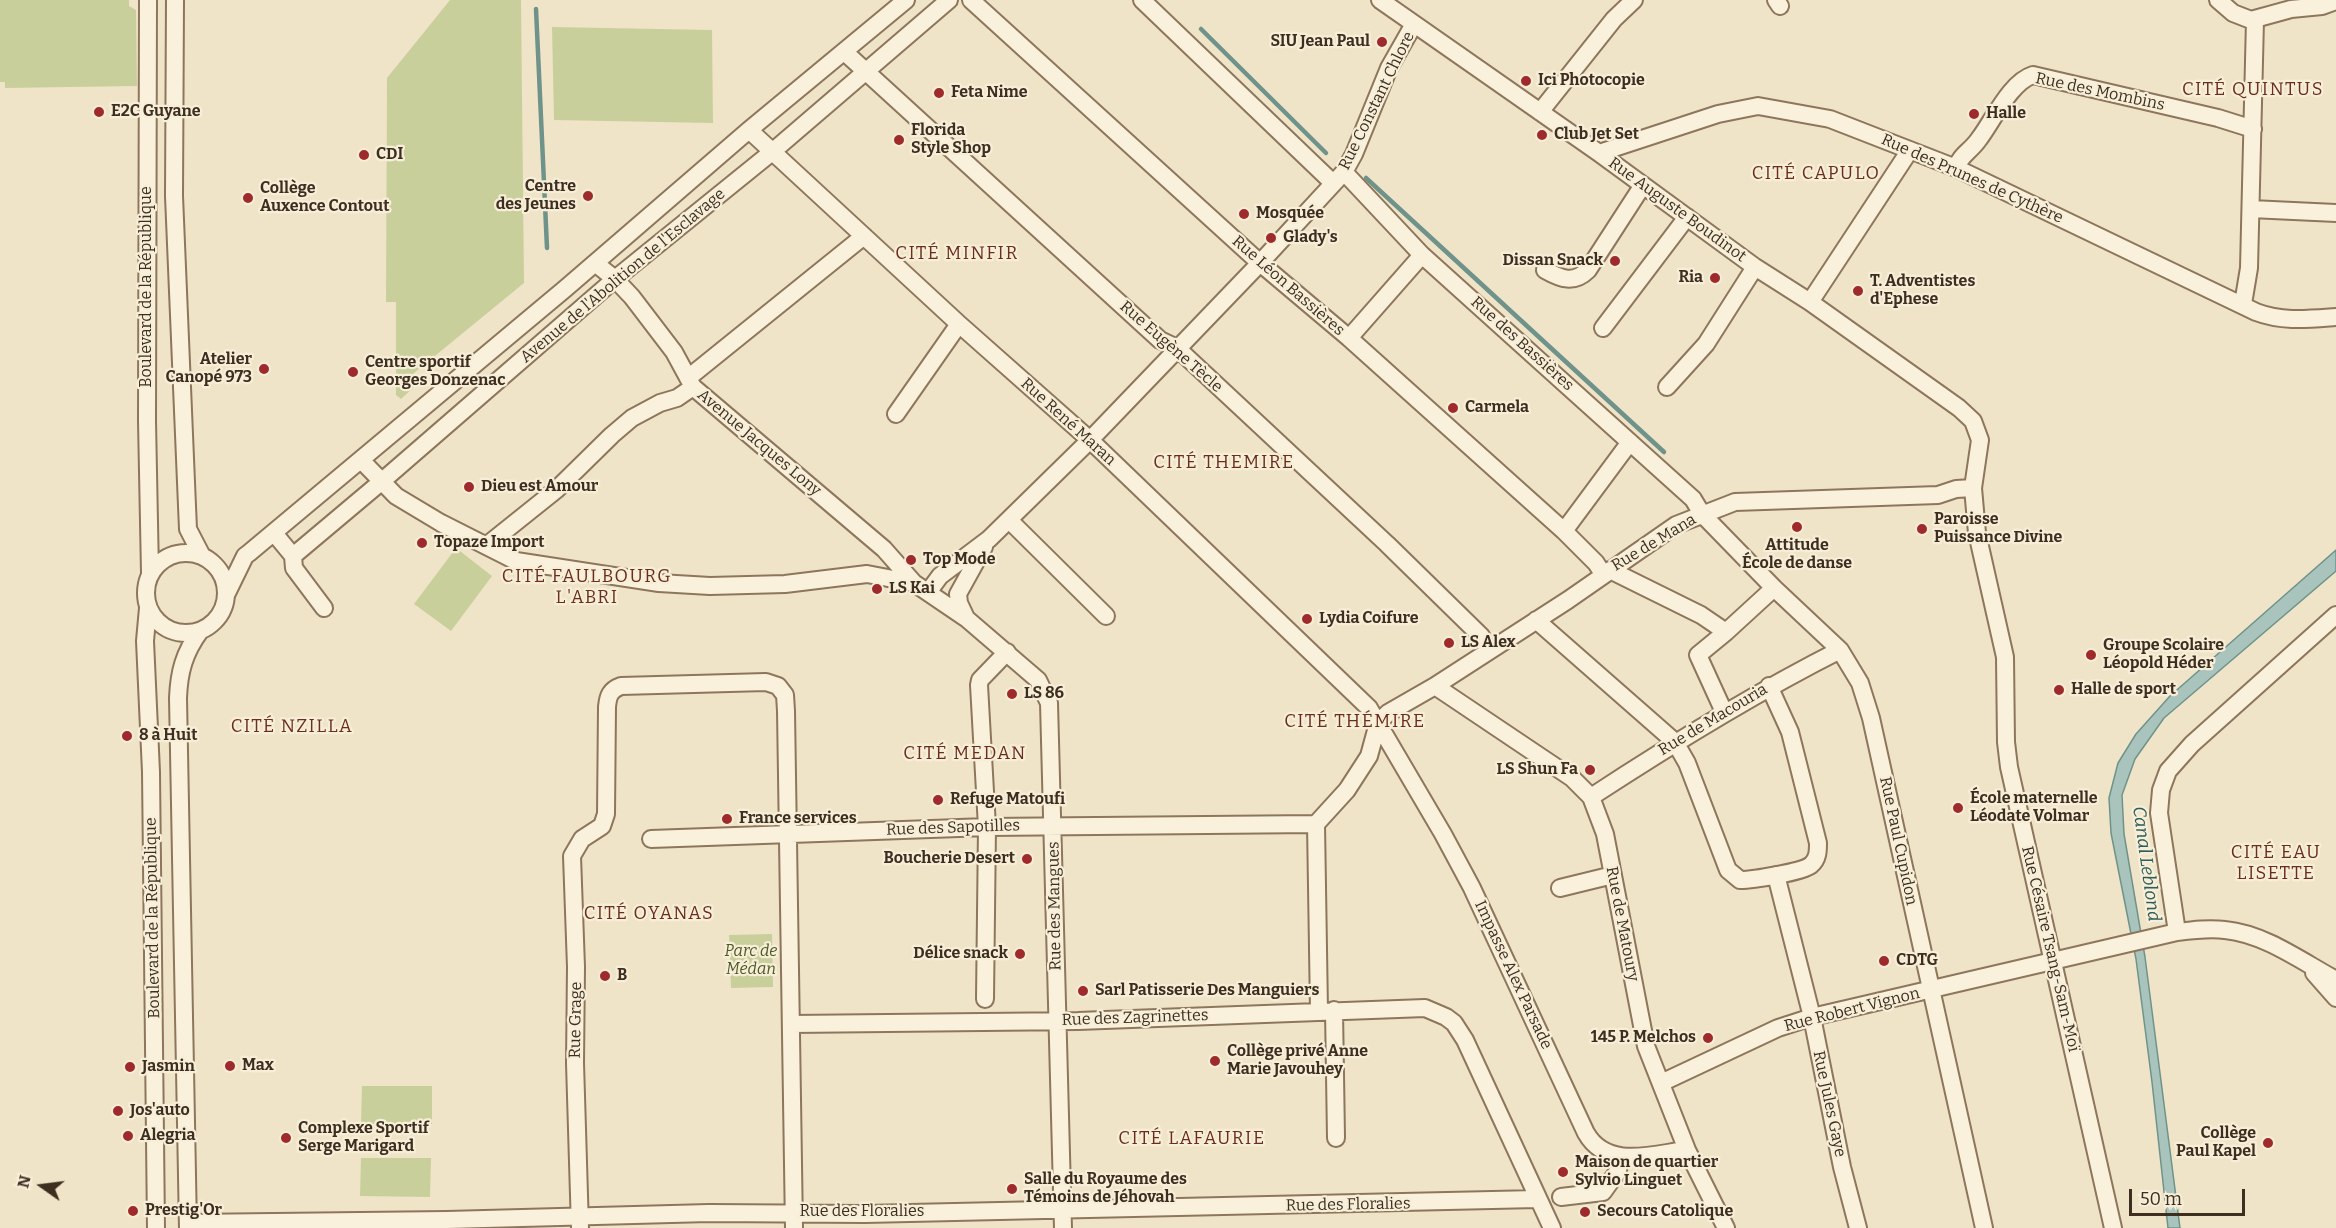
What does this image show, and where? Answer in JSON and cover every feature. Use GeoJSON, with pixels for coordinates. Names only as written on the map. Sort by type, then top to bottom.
{"type":"FeatureCollection","features":[{"type":"Feature","properties":{"kind":"street","name":"Boulevard de la République"},"geometry":{"type":"LineString","coordinates":[[148,0],[147,421],[150,573]]}},
{"type":"Feature","properties":{"kind":"street","name":"Boulevard de la République"},"geometry":{"type":"LineString","coordinates":[[176,0],[174,196],[188,529],[205,558]]}},
{"type":"Feature","properties":{"kind":"street","name":"Avenue de l'Abolition de l'Esclavage"},"geometry":{"type":"LineString","coordinates":[[226,595],[245,556],[595,264],[749,130],[906,0]]}},
{"type":"Feature","properties":{"kind":"street","name":"Avenue de l'Abolition de l'Esclavage"},"geometry":{"type":"LineString","coordinates":[[293,556],[615,279],[772,152],[949,0]]}},
{"type":"Feature","properties":{"kind":"street","name":"Rue Léon Bassières"},"geometry":{"type":"LineString","coordinates":[[971,0],[1260,263],[1349,338],[1607,572]]}},
{"type":"Feature","properties":{"kind":"street","name":"Rue des Bassières"},"geometry":{"type":"LineString","coordinates":[[1142,0],[1693,499],[1702,514]]}},
{"type":"Feature","properties":{"kind":"street"},"geometry":{"type":"LineString","coordinates":[[1540,112],[1614,19],[1634,0]]}},
{"type":"Feature","properties":{"kind":"street"},"geometry":{"type":"LineString","coordinates":[[2218,0],[2233,13],[2255,20],[2291,9],[2322,6],[2336,1]]}},
{"type":"Feature","properties":{"kind":"street","name":"Rue Auguste Boudinot"},"geometry":{"type":"LineString","coordinates":[[1383,1],[1599,153],[1755,267],[1810,302],[1959,408],[1972,421]]}},
{"type":"Feature","properties":{"kind":"street"},"geometry":{"type":"LineString","coordinates":[[2243,304],[2248,281],[2255,20]]}},
{"type":"Feature","properties":{"kind":"street","name":"Rue Constant Chlore"},"geometry":{"type":"LineString","coordinates":[[922,587],[989,539],[1009,520],[1090,440],[1339,178],[1354,154],[1389,68],[1414,24]]}},
{"type":"Feature","properties":{"kind":"street","name":"Rue Eugène Tècle"},"geometry":{"type":"LineString","coordinates":[[846,50],[850,57],[1160,340],[1177,348],[1387,544],[1481,636],[1489,650]]}},
{"type":"Feature","properties":{"kind":"street","name":"Rue des Mombins"},"geometry":{"type":"LineString","coordinates":[[1956,168],[1959,158],[1977,142],[2010,93],[2024,77],[2033,75],[2218,118],[2253,129]]}},
{"type":"Feature","properties":{"kind":"street","name":"Rue des Prunes de Cythère"},"geometry":{"type":"LineString","coordinates":[[1599,153],[1718,114],[1758,105],[1830,119],[1956,168],[2256,312],[2279,318],[2336,317]]}},
{"type":"Feature","properties":{"kind":"street","name":"Rue René Maran"},"geometry":{"type":"LineString","coordinates":[[749,130],[959,324],[1090,440],[1369,708],[1378,723]]}},
{"type":"Feature","properties":{"kind":"street"},"geometry":{"type":"LineString","coordinates":[[1810,302],[1910,150]]}},
{"type":"Feature","properties":{"kind":"street"},"geometry":{"type":"LineString","coordinates":[[1545,270],[1563,279],[1574,279],[1583,275],[1643,185]]}},
{"type":"Feature","properties":{"kind":"street"},"geometry":{"type":"LineString","coordinates":[[2251,209],[2336,213]]}},
{"type":"Feature","properties":{"kind":"street"},"geometry":{"type":"LineString","coordinates":[[1603,328],[1687,218]]}},
{"type":"Feature","properties":{"kind":"street"},"geometry":{"type":"LineString","coordinates":[[486,546],[556,490],[632,418],[647,409],[677,398],[691,383],[864,236]]}},
{"type":"Feature","properties":{"kind":"street"},"geometry":{"type":"LineString","coordinates":[[1349,338],[1422,255]]}},
{"type":"Feature","properties":{"kind":"street","name":"Avenue Jacques Lony"},"geometry":{"type":"LineString","coordinates":[[595,264],[615,279],[674,352],[691,383],[884,549],[922,587],[967,620]]}},
{"type":"Feature","properties":{"kind":"street"},"geometry":{"type":"LineString","coordinates":[[1667,387],[1706,344],[1755,267]]}},
{"type":"Feature","properties":{"kind":"street"},"geometry":{"type":"LineString","coordinates":[[896,414],[959,324]]}},
{"type":"Feature","properties":{"kind":"street","name":"Rue Césaire Tsang-Sam-Moï"},"geometry":{"type":"LineString","coordinates":[[1972,421],[1980,440],[1973,488],[1977,533],[2005,657],[2006,742],[2009,767],[2113,1228]]}},
{"type":"Feature","properties":{"kind":"street"},"geometry":{"type":"LineString","coordinates":[[1564,531],[1630,442]]}},
{"type":"Feature","properties":{"kind":"street"},"geometry":{"type":"LineString","coordinates":[[361,460],[396,496],[441,523],[516,561],[659,583],[710,586],[785,584],[867,574],[881,570],[888,560],[884,549]]}},
{"type":"Feature","properties":{"kind":"street","name":"Rue de Mana"},"geometry":{"type":"LineString","coordinates":[[1378,723],[1388,713],[1435,686],[1676,525],[1702,514],[1735,502],[1938,495],[1956,489],[1973,488]]}},
{"type":"Feature","properties":{"kind":"street","name":"Rue Paul Cupidon"},"geometry":{"type":"LineString","coordinates":[[1702,514],[1774,588],[1840,650],[1860,683],[1871,717],[1984,1228]]}},
{"type":"Feature","properties":{"kind":"street"},"geometry":{"type":"LineString","coordinates":[[1009,520],[1106,616]]}},
{"type":"Feature","properties":{"kind":"street"},"geometry":{"type":"LineString","coordinates":[[274,533],[293,556],[294,568],[324,608]]}},
{"type":"Feature","properties":{"kind":"street","name":"Rue Constant Chlore"},"geometry":{"type":"LineString","coordinates":[[967,620],[959,603],[958,594],[989,539]]}},
{"type":"Feature","properties":{"kind":"street"},"geometry":{"type":"LineString","coordinates":[[205,558],[220,571],[226,587],[223,609],[216,620],[200,631],[187,634],[175,633],[154,619],[145,596],[150,573],[158,564],[167,557],[179,553],[190,553],[205,558],[245,556]]}},
{"type":"Feature","properties":{"kind":"street"},"geometry":{"type":"LineString","coordinates":[[1607,572],[1701,615],[1726,632]]}},
{"type":"Feature","properties":{"kind":"street"},"geometry":{"type":"LineString","coordinates":[[867,574],[922,587]]}},
{"type":"Feature","properties":{"kind":"street"},"geometry":{"type":"LineString","coordinates":[[1724,712],[1698,655],[1774,588]]}},
{"type":"Feature","properties":{"kind":"street","name":"Boulevard de la République"},"geometry":{"type":"LineString","coordinates":[[148,608],[145,641],[151,772],[156,1228]]}},
{"type":"Feature","properties":{"kind":"street"},"geometry":{"type":"LineString","coordinates":[[2178,932],[2160,813],[2161,790],[2168,771],[2192,744],[2336,615]]}},
{"type":"Feature","properties":{"kind":"street","name":"Rue des Mangues"},"geometry":{"type":"LineString","coordinates":[[967,620],[1038,680],[1049,703],[1063,1228]]}},
{"type":"Feature","properties":{"kind":"street"},"geometry":{"type":"LineString","coordinates":[[1536,620],[1675,742],[1687,763],[1700,801],[1732,874],[1744,880],[1776,875],[1810,865],[1817,856],[1818,847],[1790,732],[1769,686]]}},
{"type":"Feature","properties":{"kind":"street","name":"Boulevard de la République"},"geometry":{"type":"LineString","coordinates":[[188,1226],[178,698],[180,670],[184,657],[200,631]]}},
{"type":"Feature","properties":{"kind":"street","name":"Rue de Macouria"},"geometry":{"type":"LineString","coordinates":[[1591,797],[1724,712],[1840,650]]}},
{"type":"Feature","properties":{"kind":"street"},"geometry":{"type":"LineString","coordinates":[[985,999],[987,826],[979,685],[980,680],[1007,652]]}},
{"type":"Feature","properties":{"kind":"street","name":"Rue Grage"},"geometry":{"type":"LineString","coordinates":[[579,1222],[575,1063],[576,967],[572,856],[582,839],[602,826],[606,813],[607,707],[612,690],[621,687],[766,682],[778,686],[785,695],[787,833]]}},
{"type":"Feature","properties":{"kind":"street","name":"Rue de Matoury"},"geometry":{"type":"LineString","coordinates":[[1435,686],[1572,778],[1591,797],[1605,834],[1646,1046],[1687,1150],[1726,1228]]}},
{"type":"Feature","properties":{"kind":"street"},"geometry":{"type":"LineString","coordinates":[[1336,1138],[1326,1010],[1316,824],[1347,790],[1369,756],[1378,723]]}},
{"type":"Feature","properties":{"kind":"street","name":"Impasse Alex Parsade"},"geometry":{"type":"LineString","coordinates":[[1378,723],[1472,888],[1591,1142],[1606,1154],[1619,1157]]}},
{"type":"Feature","properties":{"kind":"street","name":"Rue des Sapotilles"},"geometry":{"type":"LineString","coordinates":[[651,839],[987,826],[1316,824]]}},
{"type":"Feature","properties":{"kind":"street"},"geometry":{"type":"LineString","coordinates":[[787,833],[792,1024],[793,1220]]}},
{"type":"Feature","properties":{"kind":"street"},"geometry":{"type":"LineString","coordinates":[[1560,888],[1613,875]]}},
{"type":"Feature","properties":{"kind":"street","name":"Rue Jules Gaye"},"geometry":{"type":"LineString","coordinates":[[1776,875],[1812,1017],[1842,1167],[1858,1228]]}},
{"type":"Feature","properties":{"kind":"street","name":"Rue Robert Vignon"},"geometry":{"type":"LineString","coordinates":[[1661,1083],[1778,1028],[1812,1017],[1932,991],[2178,932],[2224,929],[2245,933],[2264,940],[2336,980]]}},
{"type":"Feature","properties":{"kind":"street"},"geometry":{"type":"LineString","coordinates":[[2306,963],[2336,998]]}},
{"type":"Feature","properties":{"kind":"street","name":"Rue des Zagrinettes"},"geometry":{"type":"LineString","coordinates":[[792,1024],[1057,1021],[1326,1010],[1431,1010],[1454,1023],[1465,1040],[1552,1228]]}},
{"type":"Feature","properties":{"kind":"street"},"geometry":{"type":"LineString","coordinates":[[1561,1197],[1603,1192],[1618,1171],[1619,1157],[1687,1150]]}},
{"type":"Feature","properties":{"kind":"street","name":"Rue des Floralies"},"geometry":{"type":"LineString","coordinates":[[188,1226],[447,1220],[865,1221],[1062,1208],[1537,1199]]}},
{"type":"Feature","properties":{"kind":"green space"},"geometry":{"type":"Polygon","coordinates":[[[0,0],[129,0],[129,6],[136,10],[137,86],[5,88],[5,82],[0,82],[0,0]]]}},
{"type":"Feature","properties":{"kind":"green space"},"geometry":{"type":"Polygon","coordinates":[[[450,0],[521,0],[524,283],[408,378],[413,388],[401,399],[396,395],[396,302],[386,302],[387,78],[450,0]]]}},
{"type":"Feature","properties":{"kind":"green space"},"geometry":{"type":"Polygon","coordinates":[[[552,27],[712,30],[713,123],[554,120],[552,27]]]}},
{"type":"Feature","properties":{"kind":"green space"},"geometry":{"type":"Polygon","coordinates":[[[456,548],[492,576],[451,631],[414,604],[456,548]]]}},
{"type":"Feature","properties":{"kind":"green space","name":"Parc de Médan"},"geometry":{"type":"Polygon","coordinates":[[[772,934],[773,987],[731,988],[729,935],[772,934]]]}},
{"type":"Feature","properties":{"kind":"green space"},"geometry":{"type":"Polygon","coordinates":[[[362,1086],[432,1086],[432,1124],[361,1124],[362,1086]]]}},
{"type":"Feature","properties":{"kind":"green space"},"geometry":{"type":"Polygon","coordinates":[[[361,1158],[431,1158],[430,1197],[360,1196],[361,1158]]]}},
{"type":"Feature","properties":{"kind":"water"},"geometry":{"type":"Polygon","coordinates":[[[2336,550],[2336,571],[2164,718],[2135,759],[2122,795],[2124,834],[2145,957],[2180,1228],[2168,1228],[2136,959],[2111,833],[2109,798],[2118,763],[2136,734],[2170,696],[2336,550]]]}},
{"type":"Feature","properties":{"kind":"waterway"},"geometry":{"type":"LineString","coordinates":[[536,9],[547,248]]}},
{"type":"Feature","properties":{"kind":"waterway"},"geometry":{"type":"LineString","coordinates":[[1201,29],[1326,153]]}},
{"type":"Feature","properties":{"kind":"waterway"},"geometry":{"type":"LineString","coordinates":[[1366,178],[1664,452]]}},
{"type":"Feature","properties":{"kind":"place","name":"SIU Jean Paul"},"geometry":{"type":"Point","coordinates":[1382,42]}},
{"type":"Feature","properties":{"kind":"place","name":"Ici Photocopie"},"geometry":{"type":"Point","coordinates":[1526,81]}},
{"type":"Feature","properties":{"kind":"place","name":"Feta Nime"},"geometry":{"type":"Point","coordinates":[939,93]}},
{"type":"Feature","properties":{"kind":"place","name":"E2C Guyane"},"geometry":{"type":"Point","coordinates":[99,112]}},
{"type":"Feature","properties":{"kind":"place","name":"Halle"},"geometry":{"type":"Point","coordinates":[1974,114]}},
{"type":"Feature","properties":{"kind":"place","name":"Club Jet Set"},"geometry":{"type":"Point","coordinates":[1542,135]}},
{"type":"Feature","properties":{"kind":"place","name":"Florida Style Shop"},"geometry":{"type":"Point","coordinates":[899,140]}},
{"type":"Feature","properties":{"kind":"place","name":"CDI"},"geometry":{"type":"Point","coordinates":[364,155]}},
{"type":"Feature","properties":{"kind":"place","name":"Centre des Jeunes"},"geometry":{"type":"Point","coordinates":[588,196]}},
{"type":"Feature","properties":{"kind":"place","name":"Collège Auxence Contout"},"geometry":{"type":"Point","coordinates":[248,198]}},
{"type":"Feature","properties":{"kind":"place","name":"Mosquée"},"geometry":{"type":"Point","coordinates":[1244,214]}},
{"type":"Feature","properties":{"kind":"place","name":"Glady's"},"geometry":{"type":"Point","coordinates":[1271,238]}},
{"type":"Feature","properties":{"kind":"place","name":"Dissan Snack"},"geometry":{"type":"Point","coordinates":[1615,261]}},
{"type":"Feature","properties":{"kind":"place","name":"Ria"},"geometry":{"type":"Point","coordinates":[1715,278]}},
{"type":"Feature","properties":{"kind":"place","name":"T. Adventistes d'Ephese"},"geometry":{"type":"Point","coordinates":[1858,291]}},
{"type":"Feature","properties":{"kind":"place","name":"Atelier Canopé 973"},"geometry":{"type":"Point","coordinates":[264,369]}},
{"type":"Feature","properties":{"kind":"place","name":"Centre sportif Georges Donzenac"},"geometry":{"type":"Point","coordinates":[353,372]}},
{"type":"Feature","properties":{"kind":"place","name":"Carmela"},"geometry":{"type":"Point","coordinates":[1453,408]}},
{"type":"Feature","properties":{"kind":"place","name":"Dieu est Amour"},"geometry":{"type":"Point","coordinates":[469,487]}},
{"type":"Feature","properties":{"kind":"place","name":"Attitude École de danse"},"geometry":{"type":"Point","coordinates":[1797,527]}},
{"type":"Feature","properties":{"kind":"place","name":"Paroisse Puissance Divine"},"geometry":{"type":"Point","coordinates":[1922,529]}},
{"type":"Feature","properties":{"kind":"place","name":"Topaze Import"},"geometry":{"type":"Point","coordinates":[422,543]}},
{"type":"Feature","properties":{"kind":"place","name":"Top Mode"},"geometry":{"type":"Point","coordinates":[911,560]}},
{"type":"Feature","properties":{"kind":"place","name":"LS Kai"},"geometry":{"type":"Point","coordinates":[877,589]}},
{"type":"Feature","properties":{"kind":"place","name":"Lydia Coifure"},"geometry":{"type":"Point","coordinates":[1307,619]}},
{"type":"Feature","properties":{"kind":"place","name":"LS Alex"},"geometry":{"type":"Point","coordinates":[1449,643]}},
{"type":"Feature","properties":{"kind":"place","name":"Groupe Scolaire Léopold Héder"},"geometry":{"type":"Point","coordinates":[2091,655]}},
{"type":"Feature","properties":{"kind":"place","name":"Halle de sport"},"geometry":{"type":"Point","coordinates":[2059,690]}},
{"type":"Feature","properties":{"kind":"place","name":"LS 86"},"geometry":{"type":"Point","coordinates":[1012,694]}},
{"type":"Feature","properties":{"kind":"place","name":"8 à Huit"},"geometry":{"type":"Point","coordinates":[127,736]}},
{"type":"Feature","properties":{"kind":"place","name":"LS Shun Fa"},"geometry":{"type":"Point","coordinates":[1590,770]}},
{"type":"Feature","properties":{"kind":"place","name":"Refuge Matoufi"},"geometry":{"type":"Point","coordinates":[938,800]}},
{"type":"Feature","properties":{"kind":"place","name":"École maternelle Léodate Volmar"},"geometry":{"type":"Point","coordinates":[1958,808]}},
{"type":"Feature","properties":{"kind":"place","name":"France services"},"geometry":{"type":"Point","coordinates":[727,819]}},
{"type":"Feature","properties":{"kind":"place","name":"Boucherie Desert"},"geometry":{"type":"Point","coordinates":[1027,859]}},
{"type":"Feature","properties":{"kind":"place","name":"Délice snack"},"geometry":{"type":"Point","coordinates":[1020,954]}},
{"type":"Feature","properties":{"kind":"place","name":"CDTG"},"geometry":{"type":"Point","coordinates":[1884,961]}},
{"type":"Feature","properties":{"kind":"place","name":"B"},"geometry":{"type":"Point","coordinates":[605,976]}},
{"type":"Feature","properties":{"kind":"place","name":"Sarl Patisserie Des Manguiers"},"geometry":{"type":"Point","coordinates":[1083,991]}},
{"type":"Feature","properties":{"kind":"place","name":"145 P. Melchos"},"geometry":{"type":"Point","coordinates":[1708,1038]}},
{"type":"Feature","properties":{"kind":"place","name":"Collège privé Anne Marie Javouhey"},"geometry":{"type":"Point","coordinates":[1215,1061]}},
{"type":"Feature","properties":{"kind":"place","name":"Max"},"geometry":{"type":"Point","coordinates":[230,1066]}},
{"type":"Feature","properties":{"kind":"place","name":"Jasmin"},"geometry":{"type":"Point","coordinates":[130,1067]}},
{"type":"Feature","properties":{"kind":"place","name":"Jos'auto"},"geometry":{"type":"Point","coordinates":[118,1111]}},
{"type":"Feature","properties":{"kind":"place","name":"Alegria"},"geometry":{"type":"Point","coordinates":[128,1136]}},
{"type":"Feature","properties":{"kind":"place","name":"Complexe Sportif Serge Marigard"},"geometry":{"type":"Point","coordinates":[286,1138]}},
{"type":"Feature","properties":{"kind":"place","name":"Collège Paul Kapel"},"geometry":{"type":"Point","coordinates":[2268,1143]}},
{"type":"Feature","properties":{"kind":"place","name":"Maison de quartier Sylvio Linguet"},"geometry":{"type":"Point","coordinates":[1563,1172]}},
{"type":"Feature","properties":{"kind":"place","name":"Salle du Royaume des Témoins de Jéhovah"},"geometry":{"type":"Point","coordinates":[1012,1189]}},
{"type":"Feature","properties":{"kind":"place","name":"Prestig'Or"},"geometry":{"type":"Point","coordinates":[133,1211]}},
{"type":"Feature","properties":{"kind":"place","name":"Secours Catolique"},"geometry":{"type":"Point","coordinates":[1585,1212]}},
{"type":"Feature","properties":{"kind":"district","name":"CITÉ QUINTUS"},"geometry":{"type":"Point","coordinates":[2253,90]}},
{"type":"Feature","properties":{"kind":"district","name":"CITÉ CAPULO"},"geometry":{"type":"Point","coordinates":[1816,174]}},
{"type":"Feature","properties":{"kind":"district","name":"CITÉ MINFIR"},"geometry":{"type":"Point","coordinates":[957,254]}},
{"type":"Feature","properties":{"kind":"district","name":"CITÉ THEMIRE"},"geometry":{"type":"Point","coordinates":[1224,463]}},
{"type":"Feature","properties":{"kind":"district","name":"CITÉ FAULBOURG L'ABRI"},"geometry":{"type":"Point","coordinates":[587,587]}},
{"type":"Feature","properties":{"kind":"district","name":"CITÉ THÉMIRE"},"geometry":{"type":"Point","coordinates":[1355,722]}},
{"type":"Feature","properties":{"kind":"district","name":"CITÉ NZILLA"},"geometry":{"type":"Point","coordinates":[292,727]}},
{"type":"Feature","properties":{"kind":"district","name":"CITÉ MEDAN"},"geometry":{"type":"Point","coordinates":[965,754]}},
{"type":"Feature","properties":{"kind":"district","name":"CITÉ EAU LISETTE"},"geometry":{"type":"Point","coordinates":[2276,863]}},
{"type":"Feature","properties":{"kind":"district","name":"CITÉ OYANAS"},"geometry":{"type":"Point","coordinates":[649,914]}},
{"type":"Feature","properties":{"kind":"district","name":"CITÉ LAFAURIE"},"geometry":{"type":"Point","coordinates":[1192,1139]}},
{"type":"Feature","properties":{"kind":"water label","name":"Canal Leblond"},"geometry":{"type":"Point","coordinates":[2146,864]}}]}
